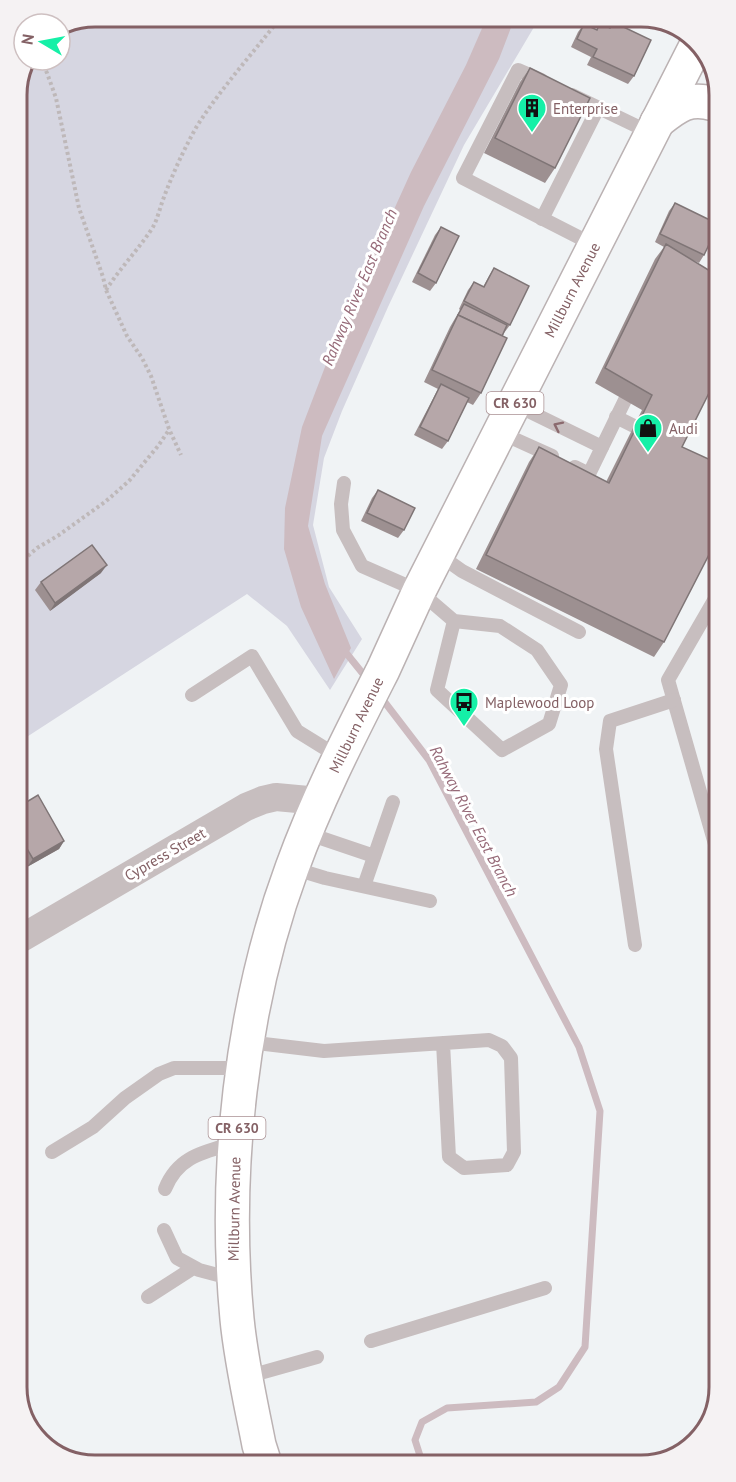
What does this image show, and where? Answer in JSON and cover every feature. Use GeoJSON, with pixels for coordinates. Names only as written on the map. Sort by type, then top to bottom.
{"type":"FeatureCollection","features":[{"type":"Feature","properties":{"kind":"main road","name":"Millburn Avenue"},"geometry":{"type":"LineString","coordinates":[[262,1455],[237,1321],[233,1257],[235,1143],[258,985],[271,936],[292,868],[345,744],[419,591],[693,52]]}},
{"type":"Feature","properties":{"kind":"main road"},"geometry":{"type":"LineString","coordinates":[[654,127],[678,106],[694,100],[709,103]]}},
{"type":"Feature","properties":{"kind":"street","name":"Cypress Street"},"geometry":{"type":"LineString","coordinates":[[27,935],[246,807],[276,797],[319,801]]}},
{"type":"Feature","properties":{"kind":"lane"},"geometry":{"type":"LineString","coordinates":[[594,245],[463,178],[518,70],[598,108],[654,127]]}},
{"type":"Feature","properties":{"kind":"lane"},"geometry":{"type":"LineString","coordinates":[[542,219],[598,108]]}},
{"type":"Feature","properties":{"kind":"lane"},"geometry":{"type":"LineString","coordinates":[[507,418],[589,474],[625,399]]}},
{"type":"Feature","properties":{"kind":"lane"},"geometry":{"type":"LineString","coordinates":[[616,417],[634,426]]}},
{"type":"Feature","properties":{"kind":"lane"},"geometry":{"type":"LineString","coordinates":[[507,418],[602,447]]}},
{"type":"Feature","properties":{"kind":"lane"},"geometry":{"type":"LineString","coordinates":[[344,483],[341,504],[343,531],[362,566],[419,591],[454,621],[500,626],[537,650],[561,685],[549,724],[502,750],[437,690],[454,621]]}},
{"type":"Feature","properties":{"kind":"lane"},"geometry":{"type":"LineString","coordinates":[[438,554],[462,571],[579,632]]}},
{"type":"Feature","properties":{"kind":"lane"},"geometry":{"type":"LineString","coordinates":[[709,609],[668,680],[709,823]]}},
{"type":"Feature","properties":{"kind":"lane"},"geometry":{"type":"LineString","coordinates":[[192,695],[252,656],[297,731],[345,744]]}},
{"type":"Feature","properties":{"kind":"lane"},"geometry":{"type":"LineString","coordinates":[[635,945],[606,749],[610,721],[674,700]]}},
{"type":"Feature","properties":{"kind":"lane"},"geometry":{"type":"LineString","coordinates":[[364,886],[393,802]]}},
{"type":"Feature","properties":{"kind":"lane"},"geometry":{"type":"LineString","coordinates":[[306,833],[374,856]]}},
{"type":"Feature","properties":{"kind":"lane"},"geometry":{"type":"LineString","coordinates":[[292,868],[325,878],[430,901]]}},
{"type":"Feature","properties":{"kind":"lane"},"geometry":{"type":"LineString","coordinates":[[52,1152],[93,1127],[125,1098],[159,1074],[174,1068],[246,1055],[489,1040],[502,1046],[511,1058],[514,1152],[507,1165],[464,1168],[449,1157],[443,1043]]}},
{"type":"Feature","properties":{"kind":"lane"},"geometry":{"type":"LineString","coordinates":[[165,1189],[175,1170],[186,1161],[200,1153],[235,1143]]}},
{"type":"Feature","properties":{"kind":"lane"},"geometry":{"type":"LineString","coordinates":[[164,1230],[177,1258],[193,1268],[234,1280]]}},
{"type":"Feature","properties":{"kind":"lane"},"geometry":{"type":"LineString","coordinates":[[148,1297],[193,1268]]}},
{"type":"Feature","properties":{"kind":"lane"},"geometry":{"type":"LineString","coordinates":[[371,1341],[545,1288]]}},
{"type":"Feature","properties":{"kind":"lane"},"geometry":{"type":"LineString","coordinates":[[246,1377],[317,1357]]}},
{"type":"Feature","properties":{"kind":"path"},"geometry":{"type":"LineString","coordinates":[[105,290],[152,228],[183,151],[210,106],[272,27]]}},
{"type":"Feature","properties":{"kind":"path"},"geometry":{"type":"LineString","coordinates":[[47,72],[56,98],[79,208],[103,277],[105,290],[127,336],[151,376],[169,429],[181,455]]}},
{"type":"Feature","properties":{"kind":"path"},"geometry":{"type":"LineString","coordinates":[[27,557],[105,502],[129,481],[169,429]]}},
{"type":"Feature","properties":{"kind":"shaded area"},"geometry":{"type":"Polygon","coordinates":[[[95,27],[534,27],[464,145],[388,307],[324,458],[313,525],[329,587],[362,639],[330,690],[287,626],[247,594],[27,737],[27,91],[31,72],[72,72],[72,31],[95,27]]]}},
{"type":"Feature","properties":{"kind":"water"},"geometry":{"type":"Polygon","coordinates":[[[483,27],[511,27],[499,59],[424,206],[322,436],[308,526],[325,584],[351,648],[334,679],[301,607],[284,549],[285,508],[302,427],[338,333],[411,172],[466,65],[483,27]]]}},
{"type":"Feature","properties":{"kind":"building"},"geometry":{"type":"Polygon","coordinates":[[[583,27],[597,30],[598,27],[624,27],[651,40],[634,76],[593,57],[597,49],[577,39],[583,27]]]}},
{"type":"Feature","properties":{"kind":"building","name":"Enterprise"},"geometry":{"type":"Polygon","coordinates":[[[530,68],[590,98],[555,168],[495,138],[530,68]]]}},
{"type":"Feature","properties":{"kind":"building"},"geometry":{"type":"Polygon","coordinates":[[[675,203],[709,220],[709,244],[704,255],[660,234],[675,203]]]}},
{"type":"Feature","properties":{"kind":"building"},"geometry":{"type":"Polygon","coordinates":[[[441,227],[459,236],[436,283],[418,273],[441,227]]]}},
{"type":"Feature","properties":{"kind":"building","name":"Audi"},"geometry":{"type":"Polygon","coordinates":[[[666,244],[709,270],[709,393],[682,447],[709,459],[709,555],[664,642],[486,555],[539,447],[609,483],[652,395],[605,368],[666,244]]]}},
{"type":"Feature","properties":{"kind":"building"},"geometry":{"type":"Polygon","coordinates":[[[494,268],[529,286],[510,325],[464,301],[474,282],[484,287],[494,268]]]}},
{"type":"Feature","properties":{"kind":"building"},"geometry":{"type":"Polygon","coordinates":[[[464,304],[507,325],[502,336],[458,315],[464,304]]]}},
{"type":"Feature","properties":{"kind":"building"},"geometry":{"type":"Polygon","coordinates":[[[458,315],[507,338],[481,393],[432,370],[458,315]]]}},
{"type":"Feature","properties":{"kind":"building"},"geometry":{"type":"Polygon","coordinates":[[[441,384],[469,398],[448,441],[420,427],[441,384]]]}},
{"type":"Feature","properties":{"kind":"building"},"geometry":{"type":"Polygon","coordinates":[[[378,490],[415,508],[404,530],[367,513],[378,490]]]}},
{"type":"Feature","properties":{"kind":"building"},"geometry":{"type":"Polygon","coordinates":[[[92,545],[107,565],[55,603],[41,582],[92,545]]]}},
{"type":"Feature","properties":{"kind":"building"},"geometry":{"type":"Polygon","coordinates":[[[38,795],[64,841],[33,859],[27,849],[27,802],[38,795]]]}},
{"type":"Feature","properties":{"kind":"waterway","name":"Rahway River East Branch"},"geometry":{"type":"LineString","coordinates":[[343,649],[368,680]]}},
{"type":"Feature","properties":{"kind":"waterway","name":"Rahway River East Branch"},"geometry":{"type":"LineString","coordinates":[[380,696],[429,760],[579,1047],[600,1111],[585,1347],[559,1387],[536,1402],[447,1408],[422,1422],[415,1440],[420,1455]]}},
{"type":"Feature","properties":{"kind":"place","name":"Enterprise"},"geometry":{"type":"Point","coordinates":[532,134]}},
{"type":"Feature","properties":{"kind":"place","name":"Audi"},"geometry":{"type":"Point","coordinates":[648,454]}},
{"type":"Feature","properties":{"kind":"place","name":"Maplewood Loop"},"geometry":{"type":"Point","coordinates":[464,728]}}]}
